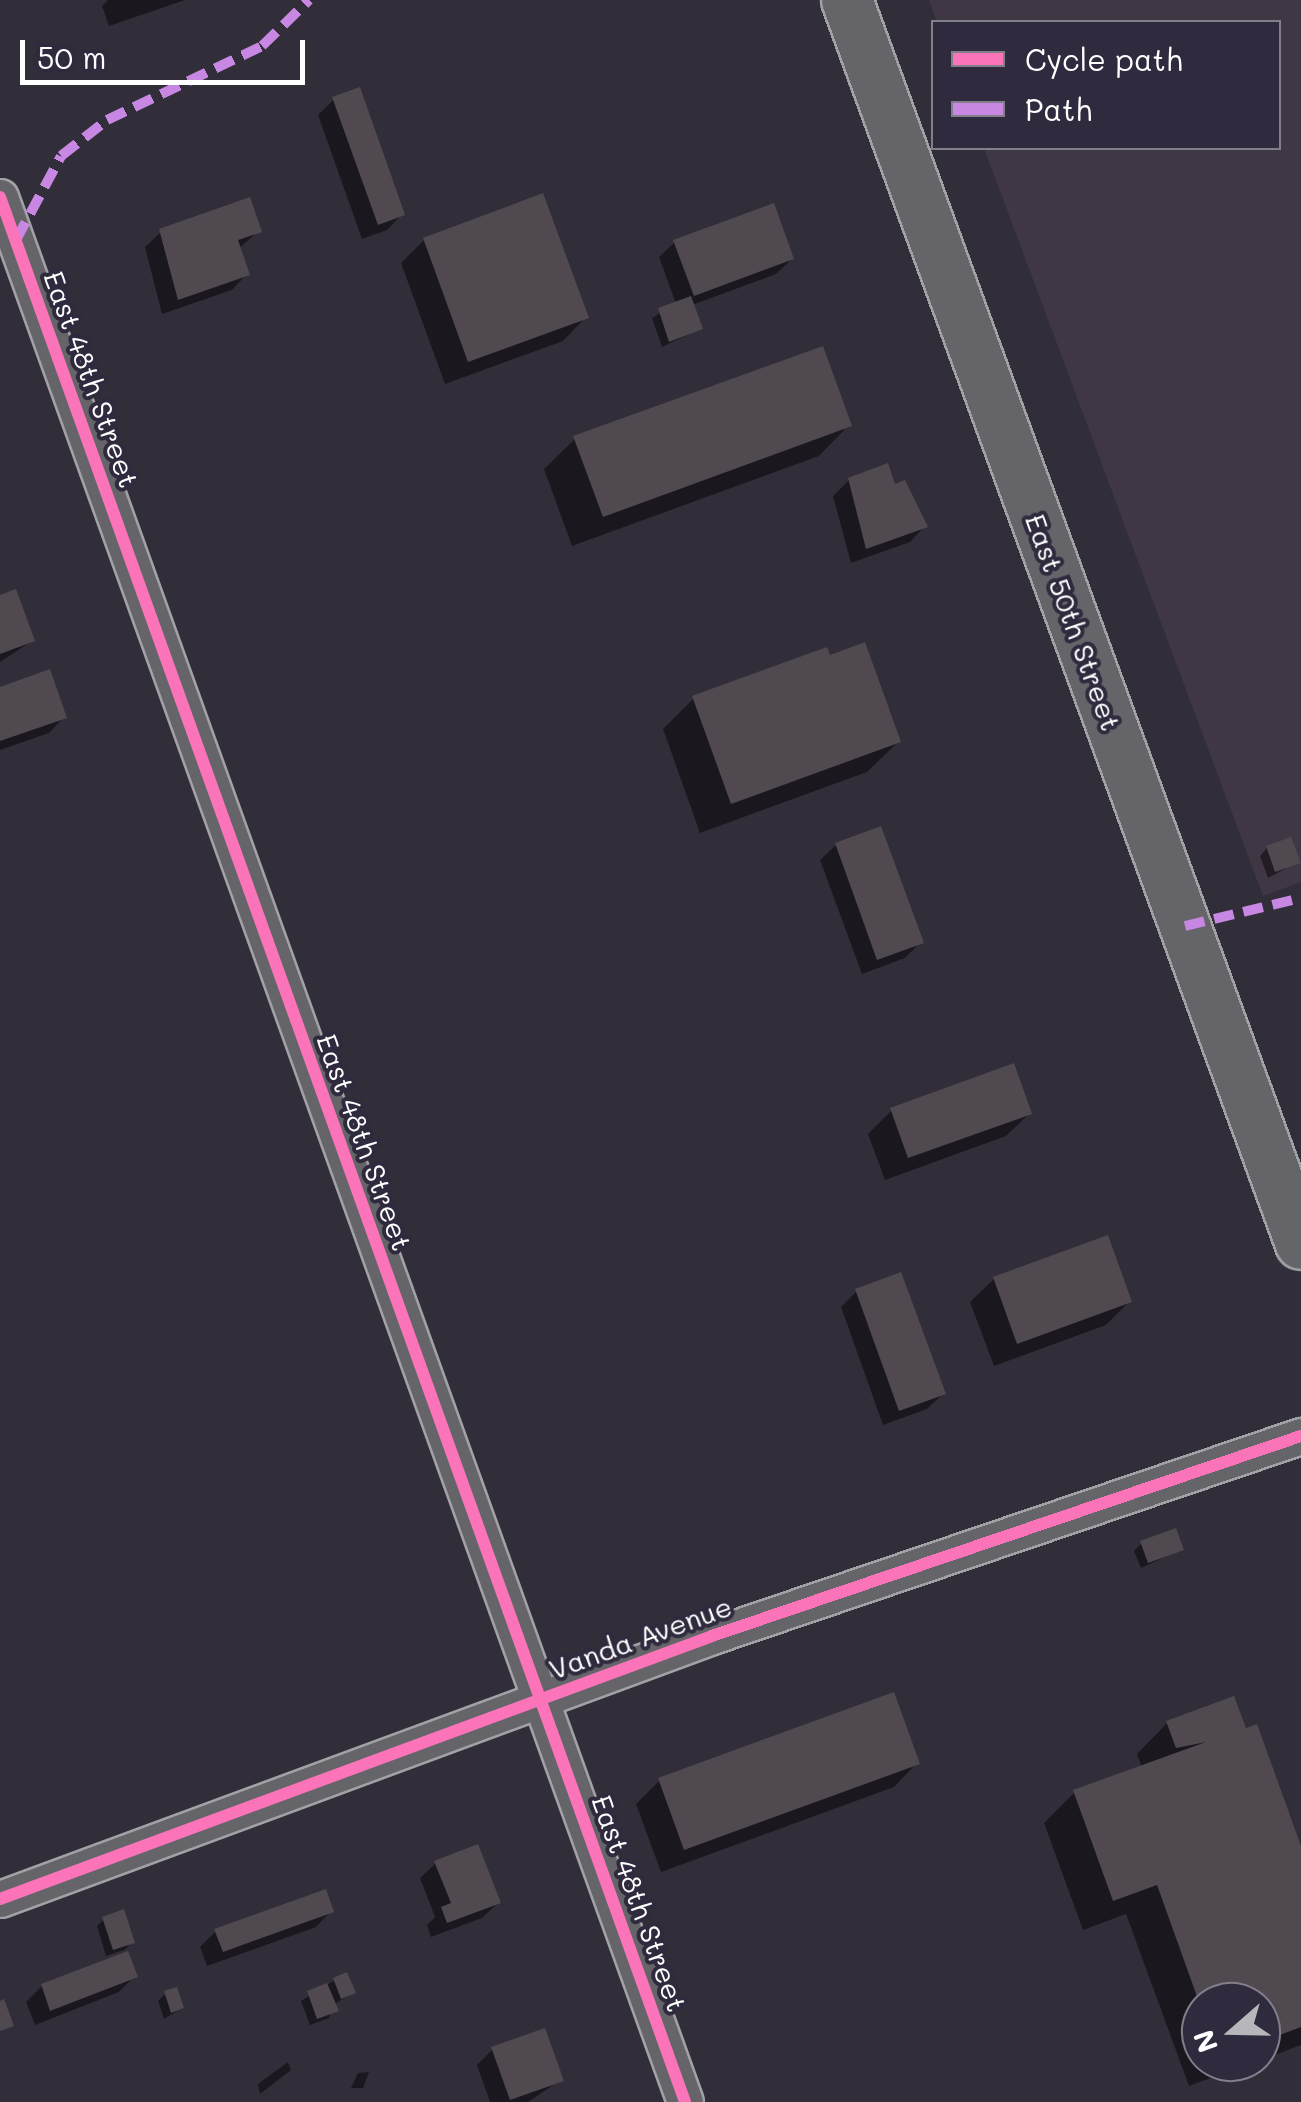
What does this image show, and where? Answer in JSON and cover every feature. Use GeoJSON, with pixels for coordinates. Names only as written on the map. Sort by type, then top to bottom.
{"type":"FeatureCollection","features":[{"type":"Feature","properties":{"kind":"main road","name":"East 50th Street"},"geometry":{"type":"LineString","coordinates":[[846,0],[1301,1244]]}},
{"type":"Feature","properties":{"kind":"street","name":"East 48th Street"},"geometry":{"type":"LineString","coordinates":[[0,197],[685,2102]]}},
{"type":"Feature","properties":{"kind":"street","name":"Vanda Avenue"},"geometry":{"type":"LineString","coordinates":[[0,1899],[540,1700],[1301,1436]]}},
{"type":"Feature","properties":{"kind":"shaded area"},"geometry":{"type":"Polygon","coordinates":[[[929,0],[1301,0],[1301,882],[1263,896],[985,150],[1281,150],[1281,20],[936,20],[929,0]]]}},
{"type":"Feature","properties":{"kind":"building"},"geometry":{"type":"Polygon","coordinates":[[[360,87],[405,215],[378,225],[332,97],[360,87]]]}},
{"type":"Feature","properties":{"kind":"building"},"geometry":{"type":"Polygon","coordinates":[[[543,193],[589,318],[468,362],[423,238],[543,193]]]}},
{"type":"Feature","properties":{"kind":"building"},"geometry":{"type":"Polygon","coordinates":[[[250,197],[262,232],[238,240],[250,275],[178,300],[159,229],[250,197]]]}},
{"type":"Feature","properties":{"kind":"building"},"geometry":{"type":"Polygon","coordinates":[[[774,203],[794,259],[694,296],[673,240],[774,203]]]}},
{"type":"Feature","properties":{"kind":"building"},"geometry":{"type":"Polygon","coordinates":[[[691,296],[703,329],[669,342],[658,308],[691,296]]]}},
{"type":"Feature","properties":{"kind":"building"},"geometry":{"type":"Polygon","coordinates":[[[823,346],[852,426],[603,517],[573,436],[823,346]]]}},
{"type":"Feature","properties":{"kind":"building"},"geometry":{"type":"Polygon","coordinates":[[[888,463],[895,484],[905,480],[928,527],[866,549],[848,478],[888,463]]]}},
{"type":"Feature","properties":{"kind":"building"},"geometry":{"type":"Polygon","coordinates":[[[16,589],[35,641],[0,654],[0,595],[16,589]]]}},
{"type":"Feature","properties":{"kind":"building"},"geometry":{"type":"Polygon","coordinates":[[[865,642],[901,742],[731,804],[692,696],[827,647],[830,655],[865,642]]]}},
{"type":"Feature","properties":{"kind":"building"},"geometry":{"type":"Polygon","coordinates":[[[50,669],[67,718],[0,741],[0,687],[50,669]]]}},
{"type":"Feature","properties":{"kind":"building"},"geometry":{"type":"Polygon","coordinates":[[[881,826],[924,943],[877,960],[835,843],[881,826]]]}},
{"type":"Feature","properties":{"kind":"building"},"geometry":{"type":"Polygon","coordinates":[[[1291,837],[1301,863],[1275,872],[1266,846],[1291,837]]]}},
{"type":"Feature","properties":{"kind":"building"},"geometry":{"type":"Polygon","coordinates":[[[1014,1063],[1032,1114],[908,1158],[890,1108],[1014,1063]]]}},
{"type":"Feature","properties":{"kind":"building"},"geometry":{"type":"Polygon","coordinates":[[[1108,1235],[1132,1302],[1017,1344],[993,1277],[1108,1235]]]}},
{"type":"Feature","properties":{"kind":"building"},"geometry":{"type":"Polygon","coordinates":[[[901,1272],[946,1394],[899,1411],[855,1289],[901,1272]]]}},
{"type":"Feature","properties":{"kind":"building"},"geometry":{"type":"Polygon","coordinates":[[[1176,1528],[1184,1550],[1148,1563],[1140,1541],[1176,1528]]]}},
{"type":"Feature","properties":{"kind":"building"},"geometry":{"type":"Polygon","coordinates":[[[894,1692],[920,1764],[684,1850],[658,1778],[894,1692]]]}},
{"type":"Feature","properties":{"kind":"building"},"geometry":{"type":"Polygon","coordinates":[[[1234,1696],[1246,1728],[1257,1724],[1301,1846],[1301,2027],[1281,2034],[1281,1982],[1192,1982],[1157,1885],[1113,1901],[1073,1790],[1206,1742],[1176,1748],[1166,1721],[1234,1696]]]}},
{"type":"Feature","properties":{"kind":"building"},"geometry":{"type":"Polygon","coordinates":[[[478,1844],[501,1903],[447,1923],[441,1907],[451,1903],[434,1861],[478,1844]]]}},
{"type":"Feature","properties":{"kind":"building"},"geometry":{"type":"Polygon","coordinates":[[[326,1889],[334,1912],[223,1952],[214,1929],[326,1889]]]}},
{"type":"Feature","properties":{"kind":"building"},"geometry":{"type":"Polygon","coordinates":[[[124,1909],[135,1943],[113,1950],[102,1917],[124,1909]]]}},
{"type":"Feature","properties":{"kind":"building"},"geometry":{"type":"Polygon","coordinates":[[[128,1951],[138,1977],[50,2011],[41,1984],[128,1951]]]}},
{"type":"Feature","properties":{"kind":"building"},"geometry":{"type":"Polygon","coordinates":[[[347,1972],[356,1993],[341,1999],[333,1978],[347,1972]]]}},
{"type":"Feature","properties":{"kind":"building"},"geometry":{"type":"Polygon","coordinates":[[[327,1983],[339,2011],[317,2019],[307,1991],[327,1983]]]}},
{"type":"Feature","properties":{"kind":"building"},"geometry":{"type":"Polygon","coordinates":[[[177,1987],[184,2008],[171,2013],[164,1991],[177,1987]]]}},
{"type":"Feature","properties":{"kind":"building"},"geometry":{"type":"Polygon","coordinates":[[[4,1999],[14,2026],[0,2031],[0,2001],[4,1999]]]}},
{"type":"Feature","properties":{"kind":"building"},"geometry":{"type":"Polygon","coordinates":[[[545,2028],[564,2081],[510,2100],[491,2047],[545,2028]]]}},
{"type":"Feature","properties":{"kind":"marked path"},"geometry":{"type":"LineString","coordinates":[[16,240],[61,156],[107,120],[262,46],[309,0]]}},
{"type":"Feature","properties":{"kind":"marked path"},"geometry":{"type":"LineString","coordinates":[[1185,926],[1301,898]]}},
{"type":"Feature","properties":{"kind":"cycle path"},"geometry":{"type":"LineString","coordinates":[[0,197],[685,2102]]}},
{"type":"Feature","properties":{"kind":"cycle path"},"geometry":{"type":"LineString","coordinates":[[0,1899],[712,1636],[1301,1436]]}}]}
